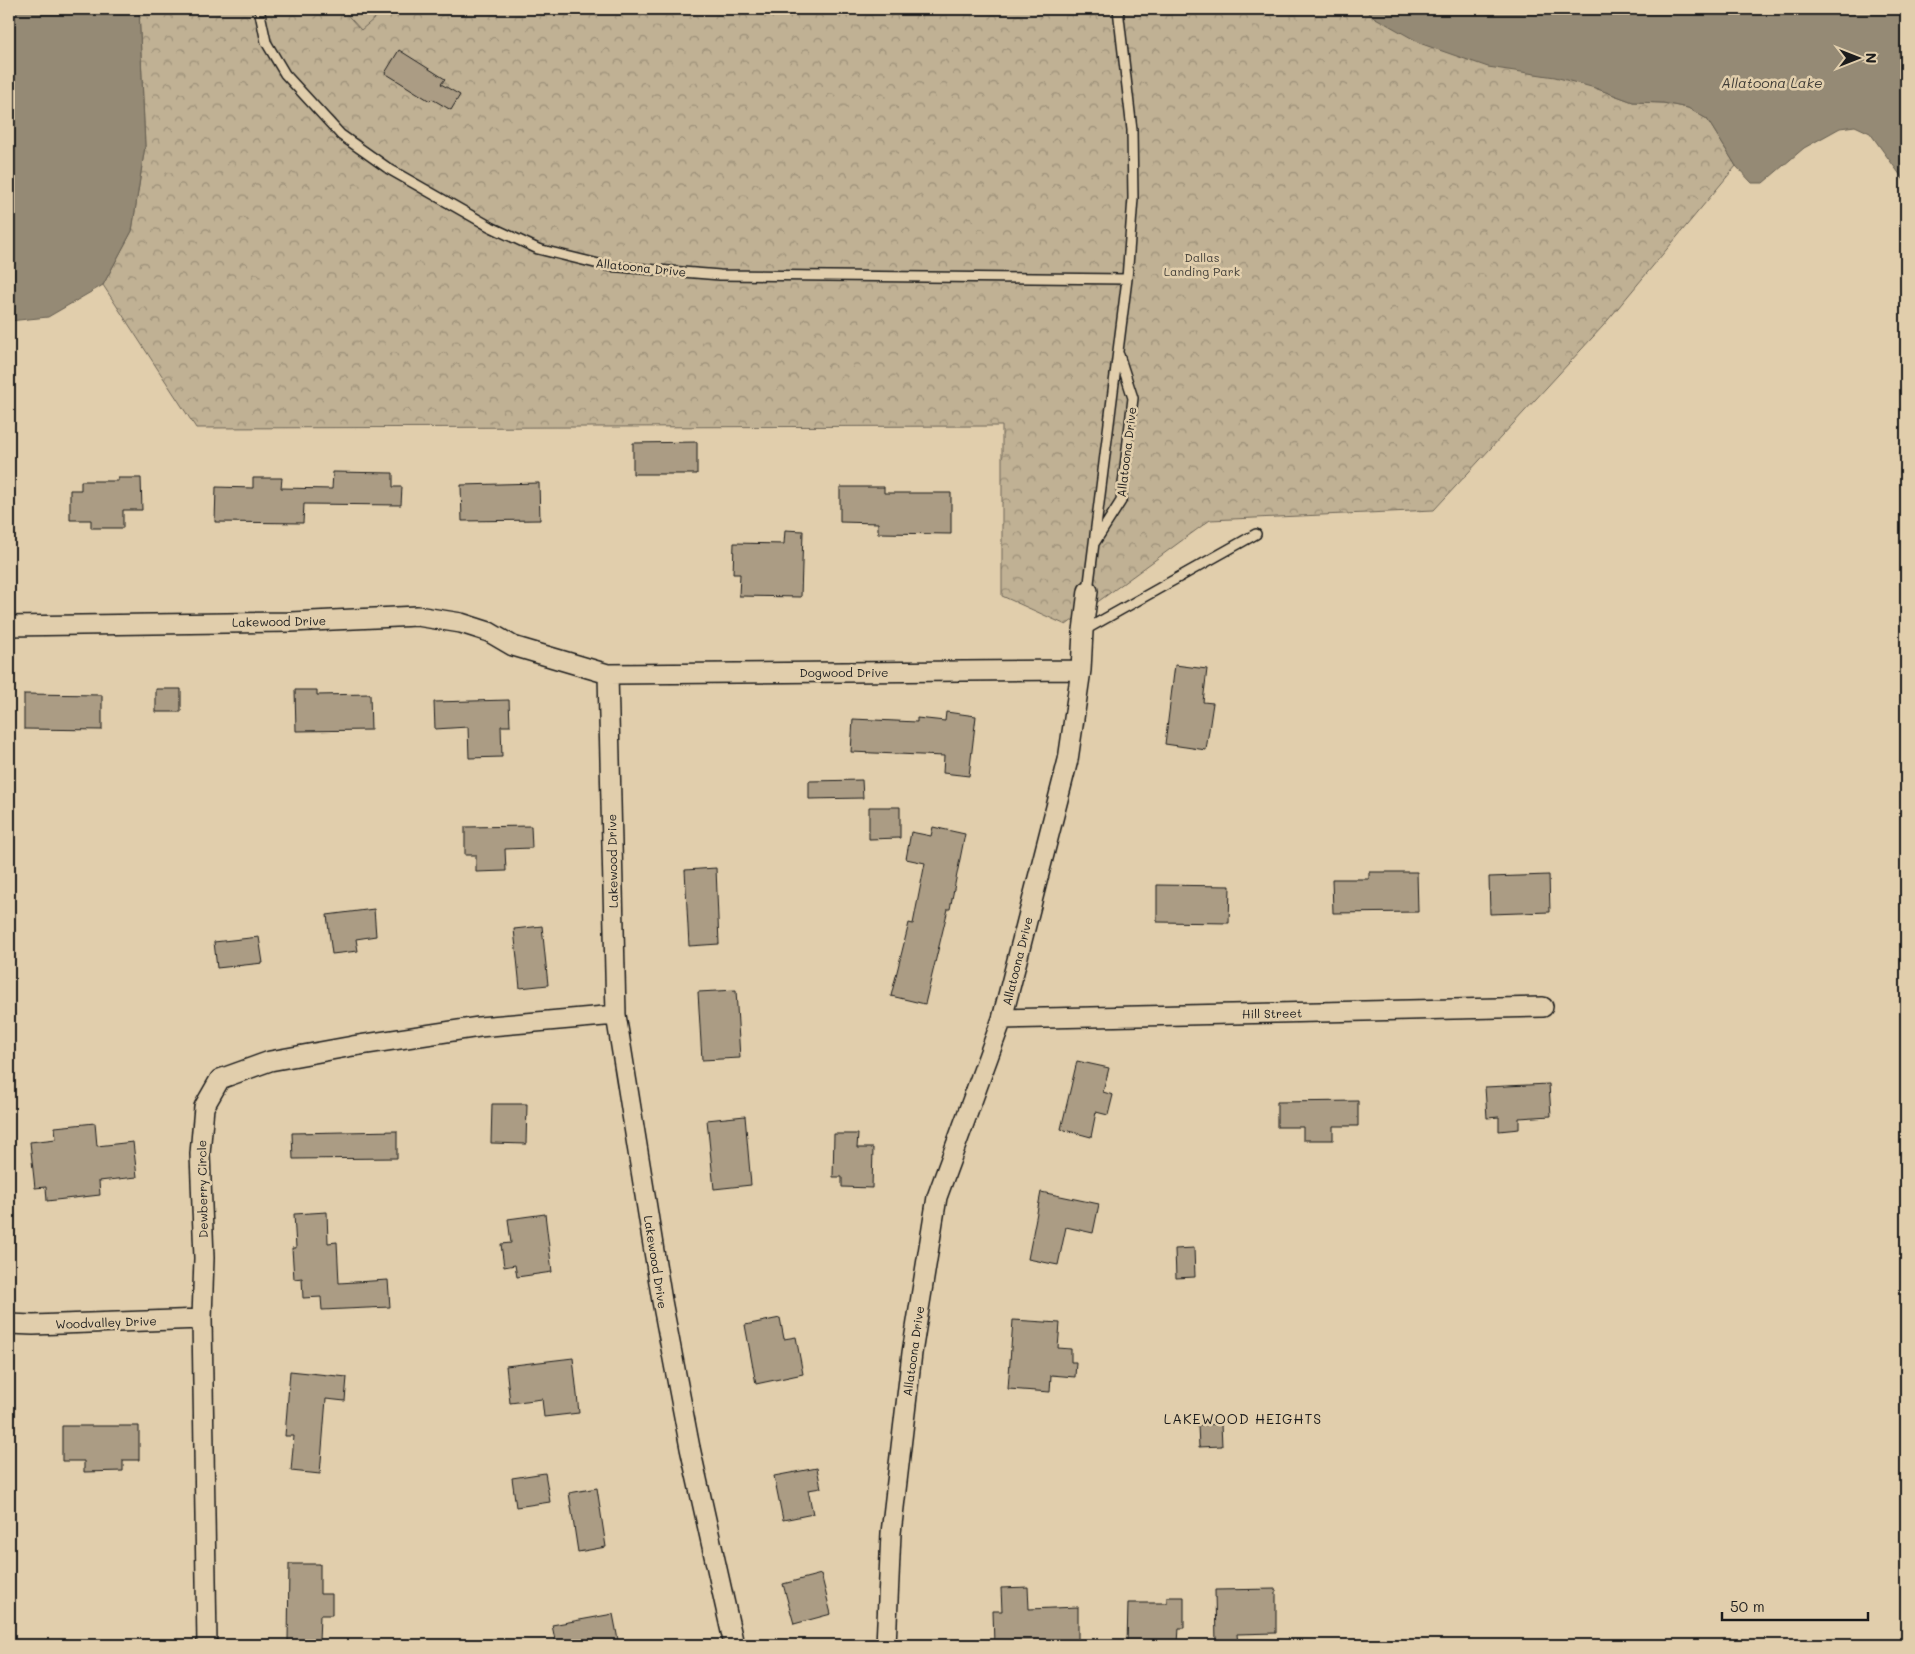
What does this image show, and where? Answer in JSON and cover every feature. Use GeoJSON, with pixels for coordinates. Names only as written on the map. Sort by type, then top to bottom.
{"type":"FeatureCollection","features":[{"type":"Feature","properties":{"kind":"street","name":"Allatoona Drive"},"geometry":{"type":"LineString","coordinates":[[886,1645],[891,1533],[910,1362],[937,1196],[1002,1020],[1068,760],[1081,670],[1088,591]]}},
{"type":"Feature","properties":{"kind":"street","name":"Lakewood Drive"},"geometry":{"type":"LineString","coordinates":[[9,626],[291,622],[417,616],[461,623],[488,632],[513,646],[608,674],[616,1015],[662,1301],[690,1448],[734,1645]]}},
{"type":"Feature","properties":{"kind":"street","name":"Dogwood Drive"},"geometry":{"type":"LineString","coordinates":[[608,674],[1081,670]]}},
{"type":"Feature","properties":{"kind":"street","name":"Hill Street"},"geometry":{"type":"LineString","coordinates":[[1002,1020],[1543,1007]]}},
{"type":"Feature","properties":{"kind":"street","name":"Dewberry Circle"},"geometry":{"type":"LineString","coordinates":[[207,1645],[202,1319],[204,1258],[200,1154],[204,1107],[220,1079],[270,1061],[353,1046],[479,1027],[616,1015]]}},
{"type":"Feature","properties":{"kind":"street","name":"Woodvalley Drive"},"geometry":{"type":"LineString","coordinates":[[9,1324],[33,1325],[202,1319]]}},
{"type":"Feature","properties":{"kind":"lane","name":"Allatoona Drive"},"geometry":{"type":"LineString","coordinates":[[259,9],[266,42],[286,74],[341,135],[389,169],[491,227],[538,249],[607,266],[720,275],[1127,279]]}},
{"type":"Feature","properties":{"kind":"lane","name":"Allatoona Drive"},"geometry":{"type":"LineString","coordinates":[[1088,591],[1094,544],[1121,501],[1133,398],[1118,352],[1127,279],[1133,198],[1132,130],[1118,9]]}},
{"type":"Feature","properties":{"kind":"lane"},"geometry":{"type":"LineString","coordinates":[[1094,544],[1118,352]]}},
{"type":"Feature","properties":{"kind":"lane"},"geometry":{"type":"LineString","coordinates":[[1083,632],[1256,534]]}},
{"type":"Feature","properties":{"kind":"green space","name":"Dallas Landing Park"},"geometry":{"type":"Polygon","coordinates":[[[139,9],[1463,9],[1595,88],[1633,102],[1663,103],[1688,108],[1707,119],[1736,166],[1603,326],[1434,510],[1210,520],[1066,625],[1002,596],[1002,426],[196,428],[103,285],[132,231],[145,146],[139,9]]]}},
{"type":"Feature","properties":{"kind":"green space"},"geometry":{"type":"Polygon","coordinates":[[[342,9],[377,9],[381,13],[361,30],[342,9]]]}},
{"type":"Feature","properties":{"kind":"water"},"geometry":{"type":"Polygon","coordinates":[[[9,9],[139,9],[145,146],[132,231],[103,285],[48,317],[9,321],[9,9]]]}},
{"type":"Feature","properties":{"kind":"water","name":"Allatoona Lake"},"geometry":{"type":"Polygon","coordinates":[[[1364,9],[1906,9],[1906,183],[1870,133],[1855,126],[1840,128],[1804,148],[1763,183],[1752,183],[1736,166],[1707,119],[1688,108],[1663,103],[1633,102],[1595,88],[1555,77],[1488,67],[1422,44],[1372,16],[1364,9]]]}},
{"type":"Feature","properties":{"kind":"water"},"geometry":{"type":"Polygon","coordinates":[[[1906,437],[1906,472],[1899,456],[1906,437]]]}},
{"type":"Feature","properties":{"kind":"building"},"geometry":{"type":"Polygon","coordinates":[[[399,50],[445,79],[441,84],[460,95],[451,110],[432,99],[430,101],[385,73],[399,50]]]}},
{"type":"Feature","properties":{"kind":"building"},"geometry":{"type":"Polygon","coordinates":[[[697,442],[697,474],[633,474],[633,443],[697,442]]]}},
{"type":"Feature","properties":{"kind":"building"},"geometry":{"type":"Polygon","coordinates":[[[333,472],[393,473],[393,487],[402,487],[401,505],[304,504],[303,523],[215,522],[216,487],[253,488],[253,478],[282,478],[281,488],[332,489],[333,472]]]}},
{"type":"Feature","properties":{"kind":"building"},"geometry":{"type":"Polygon","coordinates":[[[118,478],[141,478],[142,510],[123,510],[123,528],[91,528],[91,520],[70,520],[70,490],[81,490],[81,481],[118,481],[118,478]]]}},
{"type":"Feature","properties":{"kind":"building"},"geometry":{"type":"Polygon","coordinates":[[[539,483],[540,520],[462,521],[461,485],[539,483]]]}},
{"type":"Feature","properties":{"kind":"building"},"geometry":{"type":"Polygon","coordinates":[[[840,487],[884,487],[884,493],[951,493],[951,534],[878,533],[878,523],[840,522],[840,487]]]}},
{"type":"Feature","properties":{"kind":"building"},"geometry":{"type":"Polygon","coordinates":[[[785,530],[803,531],[801,597],[739,596],[740,574],[733,574],[734,543],[784,544],[785,530]]]}},
{"type":"Feature","properties":{"kind":"building"},"geometry":{"type":"Polygon","coordinates":[[[1175,665],[1207,669],[1203,702],[1213,703],[1206,750],[1165,744],[1175,665]]]}},
{"type":"Feature","properties":{"kind":"building"},"geometry":{"type":"Polygon","coordinates":[[[156,689],[181,689],[181,712],[156,712],[156,689]]]}},
{"type":"Feature","properties":{"kind":"building"},"geometry":{"type":"Polygon","coordinates":[[[295,690],[317,690],[317,695],[370,694],[371,730],[296,731],[295,690]]]}},
{"type":"Feature","properties":{"kind":"building"},"geometry":{"type":"Polygon","coordinates":[[[24,694],[102,695],[102,730],[24,729],[24,694]]]}},
{"type":"Feature","properties":{"kind":"building"},"geometry":{"type":"Polygon","coordinates":[[[509,700],[510,726],[501,726],[502,757],[469,758],[468,727],[435,729],[434,702],[509,700]]]}},
{"type":"Feature","properties":{"kind":"building"},"geometry":{"type":"Polygon","coordinates":[[[946,712],[976,716],[969,776],[943,773],[944,756],[851,752],[853,719],[917,722],[917,718],[945,721],[946,712]]]}},
{"type":"Feature","properties":{"kind":"building"},"geometry":{"type":"Polygon","coordinates":[[[862,780],[863,798],[809,799],[809,781],[862,780]]]}},
{"type":"Feature","properties":{"kind":"building"},"geometry":{"type":"Polygon","coordinates":[[[869,807],[900,807],[900,838],[869,839],[869,807]]]}},
{"type":"Feature","properties":{"kind":"building"},"geometry":{"type":"Polygon","coordinates":[[[531,826],[532,848],[505,849],[506,871],[476,872],[476,855],[465,855],[465,827],[531,826]]]}},
{"type":"Feature","properties":{"kind":"building"},"geometry":{"type":"Polygon","coordinates":[[[933,827],[965,834],[950,909],[948,909],[925,1004],[891,996],[909,923],[913,924],[925,863],[906,859],[911,832],[931,836],[933,827]]]}},
{"type":"Feature","properties":{"kind":"building"},"geometry":{"type":"Polygon","coordinates":[[[716,868],[719,944],[689,946],[685,870],[716,868]]]}},
{"type":"Feature","properties":{"kind":"building"},"geometry":{"type":"Polygon","coordinates":[[[1369,872],[1417,872],[1418,912],[1333,913],[1332,879],[1369,879],[1369,872]]]}},
{"type":"Feature","properties":{"kind":"building"},"geometry":{"type":"Polygon","coordinates":[[[1549,875],[1550,912],[1490,914],[1489,877],[1549,875]]]}},
{"type":"Feature","properties":{"kind":"building"},"geometry":{"type":"Polygon","coordinates":[[[1157,885],[1230,886],[1229,923],[1157,922],[1157,885]]]}},
{"type":"Feature","properties":{"kind":"building"},"geometry":{"type":"Polygon","coordinates":[[[374,909],[376,936],[356,939],[358,951],[332,954],[327,915],[374,909]]]}},
{"type":"Feature","properties":{"kind":"building"},"geometry":{"type":"Polygon","coordinates":[[[542,926],[548,985],[520,988],[514,929],[542,926]]]}},
{"type":"Feature","properties":{"kind":"building"},"geometry":{"type":"Polygon","coordinates":[[[259,937],[263,963],[217,968],[214,942],[259,937]]]}},
{"type":"Feature","properties":{"kind":"building"},"geometry":{"type":"Polygon","coordinates":[[[736,990],[740,1058],[702,1060],[698,992],[736,990]]]}},
{"type":"Feature","properties":{"kind":"building"},"geometry":{"type":"Polygon","coordinates":[[[1077,1061],[1109,1068],[1103,1092],[1113,1095],[1108,1115],[1096,1112],[1091,1137],[1061,1129],[1077,1061]]]}},
{"type":"Feature","properties":{"kind":"building"},"geometry":{"type":"Polygon","coordinates":[[[1549,1084],[1551,1116],[1519,1118],[1519,1129],[1499,1131],[1499,1117],[1487,1118],[1485,1087],[1549,1084]]]}},
{"type":"Feature","properties":{"kind":"building"},"geometry":{"type":"Polygon","coordinates":[[[1358,1101],[1358,1126],[1333,1126],[1333,1140],[1303,1140],[1303,1127],[1277,1127],[1277,1102],[1358,1101]]]}},
{"type":"Feature","properties":{"kind":"building"},"geometry":{"type":"Polygon","coordinates":[[[492,1104],[527,1104],[526,1144],[491,1143],[492,1104]]]}},
{"type":"Feature","properties":{"kind":"building"},"geometry":{"type":"Polygon","coordinates":[[[745,1116],[751,1185],[714,1189],[707,1120],[745,1116]]]}},
{"type":"Feature","properties":{"kind":"building"},"geometry":{"type":"Polygon","coordinates":[[[95,1123],[97,1146],[133,1142],[137,1177],[99,1181],[100,1195],[47,1201],[46,1187],[35,1188],[30,1142],[56,1139],[55,1127],[95,1123]]]}},
{"type":"Feature","properties":{"kind":"building"},"geometry":{"type":"Polygon","coordinates":[[[397,1131],[397,1158],[293,1159],[292,1133],[397,1131]]]}},
{"type":"Feature","properties":{"kind":"building"},"geometry":{"type":"Polygon","coordinates":[[[834,1134],[858,1134],[857,1148],[873,1148],[872,1188],[842,1187],[842,1177],[833,1177],[834,1134]]]}},
{"type":"Feature","properties":{"kind":"building"},"geometry":{"type":"Polygon","coordinates":[[[1041,1192],[1099,1204],[1093,1233],[1066,1227],[1058,1265],[1028,1259],[1041,1192]]]}},
{"type":"Feature","properties":{"kind":"building"},"geometry":{"type":"Polygon","coordinates":[[[327,1212],[328,1243],[337,1242],[339,1283],[388,1280],[390,1307],[322,1310],[321,1297],[303,1298],[302,1278],[294,1279],[292,1248],[296,1248],[294,1214],[327,1212]]]}},
{"type":"Feature","properties":{"kind":"building"},"geometry":{"type":"Polygon","coordinates":[[[545,1214],[552,1272],[517,1277],[515,1265],[504,1267],[501,1244],[511,1243],[508,1219],[545,1214]]]}},
{"type":"Feature","properties":{"kind":"building"},"geometry":{"type":"Polygon","coordinates":[[[1194,1248],[1195,1277],[1176,1278],[1175,1249],[1194,1248]]]}},
{"type":"Feature","properties":{"kind":"building"},"geometry":{"type":"Polygon","coordinates":[[[780,1318],[784,1339],[796,1337],[803,1374],[756,1384],[745,1325],[780,1318]]]}},
{"type":"Feature","properties":{"kind":"building"},"geometry":{"type":"Polygon","coordinates":[[[1013,1320],[1060,1323],[1058,1348],[1071,1349],[1071,1362],[1076,1362],[1075,1377],[1051,1375],[1050,1392],[1008,1389],[1013,1320]]]}},
{"type":"Feature","properties":{"kind":"building"},"geometry":{"type":"Polygon","coordinates":[[[573,1358],[579,1413],[544,1417],[542,1399],[510,1403],[506,1366],[573,1358]]]}},
{"type":"Feature","properties":{"kind":"building"},"geometry":{"type":"Polygon","coordinates":[[[290,1371],[347,1377],[345,1401],[326,1399],[320,1474],[291,1471],[294,1436],[285,1436],[290,1371]]]}},
{"type":"Feature","properties":{"kind":"building"},"geometry":{"type":"Polygon","coordinates":[[[1221,1424],[1222,1446],[1199,1447],[1198,1425],[1221,1424]]]}},
{"type":"Feature","properties":{"kind":"building"},"geometry":{"type":"Polygon","coordinates":[[[62,1426],[139,1426],[139,1460],[123,1460],[123,1471],[84,1472],[84,1461],[62,1461],[62,1426]]]}},
{"type":"Feature","properties":{"kind":"building"},"geometry":{"type":"Polygon","coordinates":[[[817,1468],[821,1488],[808,1490],[813,1514],[783,1520],[774,1476],[817,1468]]]}},
{"type":"Feature","properties":{"kind":"building"},"geometry":{"type":"Polygon","coordinates":[[[545,1473],[550,1502],[516,1507],[512,1478],[545,1473]]]}},
{"type":"Feature","properties":{"kind":"building"},"geometry":{"type":"Polygon","coordinates":[[[597,1488],[606,1547],[578,1552],[569,1493],[597,1488]]]}},
{"type":"Feature","properties":{"kind":"building"},"geometry":{"type":"Polygon","coordinates":[[[289,1564],[320,1564],[320,1594],[332,1594],[332,1615],[320,1615],[319,1642],[288,1642],[289,1564]]]}},
{"type":"Feature","properties":{"kind":"building"},"geometry":{"type":"Polygon","coordinates":[[[821,1574],[831,1614],[794,1624],[783,1584],[821,1574]]]}},
{"type":"Feature","properties":{"kind":"building"},"geometry":{"type":"Polygon","coordinates":[[[1028,1587],[1029,1609],[1078,1607],[1078,1645],[994,1645],[993,1611],[1002,1611],[1001,1588],[1028,1587]]]}},
{"type":"Feature","properties":{"kind":"building"},"geometry":{"type":"Polygon","coordinates":[[[1276,1589],[1276,1633],[1237,1634],[1238,1645],[1216,1645],[1215,1590],[1276,1589]]]}},
{"type":"Feature","properties":{"kind":"building"},"geometry":{"type":"Polygon","coordinates":[[[1167,1597],[1184,1597],[1184,1628],[1179,1628],[1178,1643],[1150,1642],[1150,1645],[1127,1645],[1128,1603],[1167,1603],[1167,1597]]]}},
{"type":"Feature","properties":{"kind":"building"},"geometry":{"type":"Polygon","coordinates":[[[613,1614],[619,1645],[556,1645],[552,1625],[613,1614]]]}},
{"type":"Feature","properties":{"kind":"district","name":"LAKEWOOD HEIGHTS"},"geometry":{"type":"Point","coordinates":[1243,1418]}}]}
